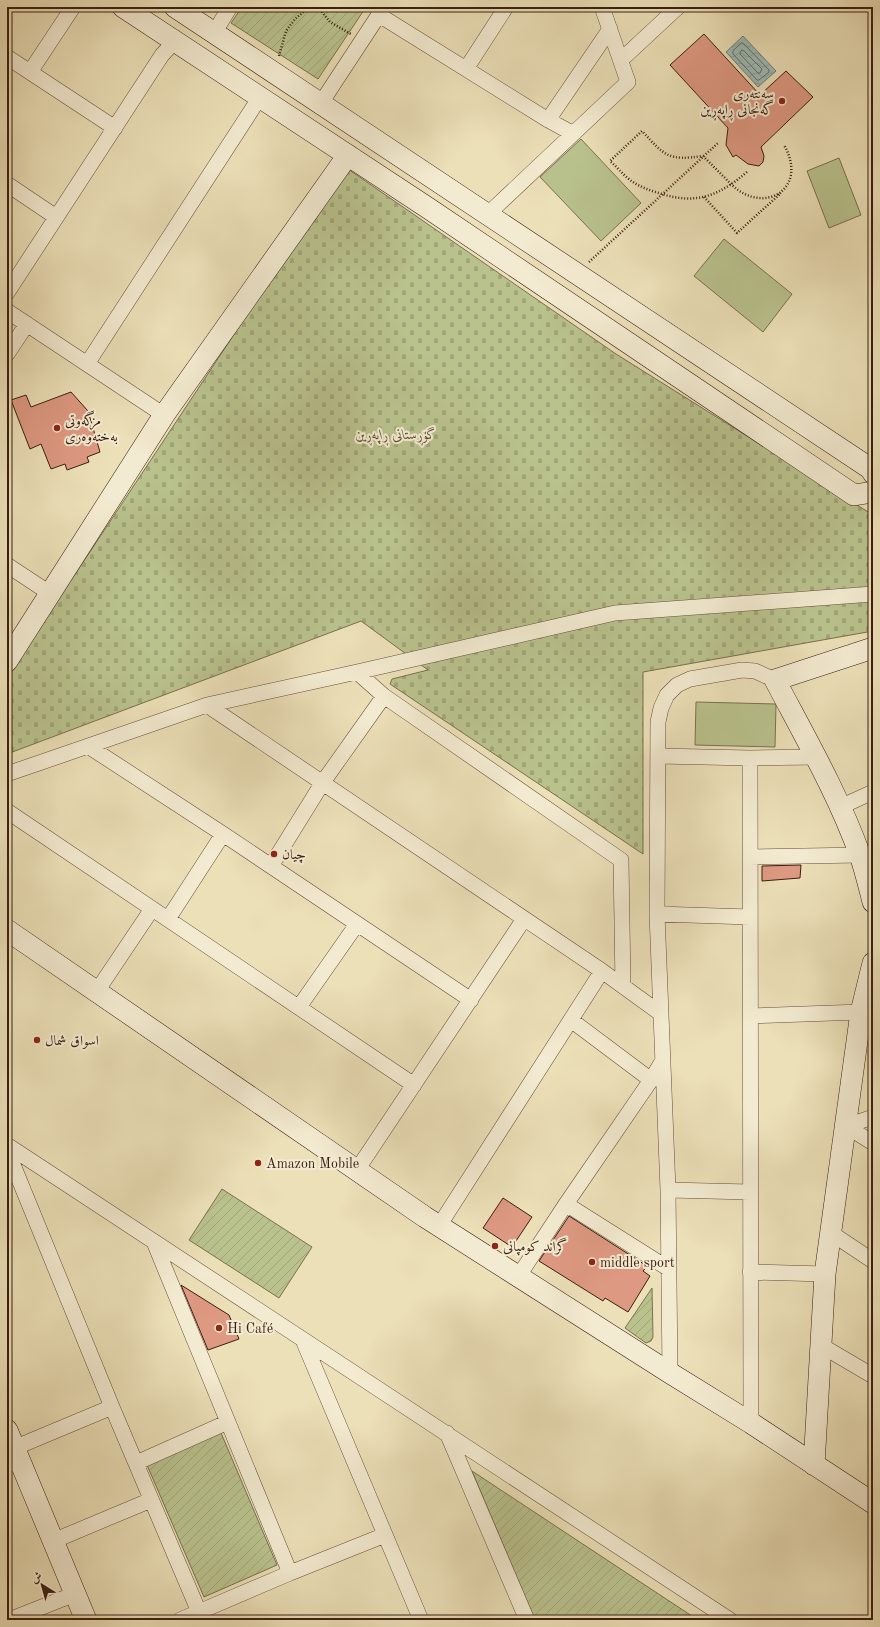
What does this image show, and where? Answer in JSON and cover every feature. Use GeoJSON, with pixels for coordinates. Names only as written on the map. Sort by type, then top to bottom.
{"type":"FeatureCollection","features":[{"type":"Feature","properties":{"kind":"street"},"geometry":{"type":"LineString","coordinates":[[30,72],[73,7]]}},
{"type":"Feature","properties":{"kind":"street"},"geometry":{"type":"LineString","coordinates":[[124,7],[428,208],[854,495],[873,492]]}},
{"type":"Feature","properties":{"kind":"street"},"geometry":{"type":"LineString","coordinates":[[175,7],[871,469],[873,473]]}},
{"type":"Feature","properties":{"kind":"street"},"geometry":{"type":"LineString","coordinates":[[214,33],[230,7]]}},
{"type":"Feature","properties":{"kind":"street"},"geometry":{"type":"LineString","coordinates":[[466,69],[506,7]]}},
{"type":"Feature","properties":{"kind":"street"},"geometry":{"type":"LineString","coordinates":[[488,214],[572,133],[628,82],[602,7]]}},
{"type":"Feature","properties":{"kind":"street"},"geometry":{"type":"LineString","coordinates":[[620,60],[678,7]]}},
{"type":"Feature","properties":{"kind":"street"},"geometry":{"type":"LineString","coordinates":[[320,103],[381,11],[466,69],[548,120],[572,133]]}},
{"type":"Feature","properties":{"kind":"street"},"geometry":{"type":"LineString","coordinates":[[548,120],[610,29]]}},
{"type":"Feature","properties":{"kind":"street"},"geometry":{"type":"LineString","coordinates":[[7,293],[162,55],[175,41]]}},
{"type":"Feature","properties":{"kind":"street"},"geometry":{"type":"LineString","coordinates":[[7,57],[115,128]]}},
{"type":"Feature","properties":{"kind":"street"},"geometry":{"type":"LineString","coordinates":[[87,364],[260,97]]}},
{"type":"Feature","properties":{"kind":"street"},"geometry":{"type":"LineString","coordinates":[[7,661],[164,416],[348,155]]}},
{"type":"Feature","properties":{"kind":"street"},"geometry":{"type":"LineString","coordinates":[[7,184],[56,217]]}},
{"type":"Feature","properties":{"kind":"street"},"geometry":{"type":"LineString","coordinates":[[428,208],[442,184]]}},
{"type":"Feature","properties":{"kind":"street"},"geometry":{"type":"LineString","coordinates":[[7,311],[164,416]]}},
{"type":"Feature","properties":{"kind":"street"},"geometry":{"type":"LineString","coordinates":[[7,354],[27,324]]}},
{"type":"Feature","properties":{"kind":"street"},"geometry":{"type":"LineString","coordinates":[[7,565],[51,594]]}},
{"type":"Feature","properties":{"kind":"street"},"geometry":{"type":"LineString","coordinates":[[7,774],[207,705],[615,613],[873,594]]}},
{"type":"Feature","properties":{"kind":"street"},"geometry":{"type":"LineString","coordinates":[[775,680],[872,649]]}},
{"type":"Feature","properties":{"kind":"street"},"geometry":{"type":"LineString","coordinates":[[670,1373],[668,1190],[657,914],[658,722],[661,708],[667,695],[677,685],[704,675],[742,670],[755,671],[775,680],[816,756],[840,807],[860,855],[873,902]]}},
{"type":"Feature","properties":{"kind":"street"},"geometry":{"type":"LineString","coordinates":[[357,672],[384,696],[622,860],[622,986]]}},
{"type":"Feature","properties":{"kind":"street"},"geometry":{"type":"LineString","coordinates":[[271,866],[323,782],[384,696]]}},
{"type":"Feature","properties":{"kind":"street"},"geometry":{"type":"LineString","coordinates":[[207,705],[602,971],[660,1013]]}},
{"type":"Feature","properties":{"kind":"street"},"geometry":{"type":"LineString","coordinates":[[88,746],[223,834],[471,1000]]}},
{"type":"Feature","properties":{"kind":"street"},"geometry":{"type":"LineString","coordinates":[[658,756],[750,758],[816,756]]}},
{"type":"Feature","properties":{"kind":"street"},"geometry":{"type":"LineString","coordinates":[[750,758],[750,1423]]}},
{"type":"Feature","properties":{"kind":"street"},"geometry":{"type":"LineString","coordinates":[[840,807],[873,792]]}},
{"type":"Feature","properties":{"kind":"street"},"geometry":{"type":"LineString","coordinates":[[7,811],[414,1085]]}},
{"type":"Feature","properties":{"kind":"street"},"geometry":{"type":"LineString","coordinates":[[168,919],[223,834]]}},
{"type":"Feature","properties":{"kind":"street"},"geometry":{"type":"LineString","coordinates":[[750,857],[860,855]]}},
{"type":"Feature","properties":{"kind":"street"},"geometry":{"type":"LineString","coordinates":[[97,991],[152,909]]}},
{"type":"Feature","properties":{"kind":"street"},"geometry":{"type":"LineString","coordinates":[[657,914],[750,917]]}},
{"type":"Feature","properties":{"kind":"street"},"geometry":{"type":"LineString","coordinates":[[357,1170],[524,918]]}},
{"type":"Feature","properties":{"kind":"street"},"geometry":{"type":"LineString","coordinates":[[299,1007],[357,924]]}},
{"type":"Feature","properties":{"kind":"street"},"geometry":{"type":"LineString","coordinates":[[7,930],[439,1226],[750,1423],[873,1503]]}},
{"type":"Feature","properties":{"kind":"street"},"geometry":{"type":"LineString","coordinates":[[814,1465],[825,1274],[861,1012],[873,963]]}},
{"type":"Feature","properties":{"kind":"street"},"geometry":{"type":"LineString","coordinates":[[439,1226],[602,971]]}},
{"type":"Feature","properties":{"kind":"street"},"geometry":{"type":"LineString","coordinates":[[750,1016],[861,1012]]}},
{"type":"Feature","properties":{"kind":"street"},"geometry":{"type":"LineString","coordinates":[[571,1020],[651,1080]]}},
{"type":"Feature","properties":{"kind":"street"},"geometry":{"type":"LineString","coordinates":[[518,1277],[651,1080],[663,1059]]}},
{"type":"Feature","properties":{"kind":"street"},"geometry":{"type":"LineString","coordinates":[[846,1126],[873,1117]]}},
{"type":"Feature","properties":{"kind":"street"},"geometry":{"type":"LineString","coordinates":[[846,1126],[873,1143]]}},
{"type":"Feature","properties":{"kind":"street"},"geometry":{"type":"LineString","coordinates":[[7,1145],[730,1620]]}},
{"type":"Feature","properties":{"kind":"street"},"geometry":{"type":"LineString","coordinates":[[7,1150],[151,1500],[199,1612]]}},
{"type":"Feature","properties":{"kind":"street"},"geometry":{"type":"LineString","coordinates":[[668,1190],[750,1192]]}},
{"type":"Feature","properties":{"kind":"street"},"geometry":{"type":"LineString","coordinates":[[566,1204],[669,1269]]}},
{"type":"Feature","properties":{"kind":"street"},"geometry":{"type":"LineString","coordinates":[[831,1233],[873,1261]]}},
{"type":"Feature","properties":{"kind":"street"},"geometry":{"type":"LineString","coordinates":[[154,1242],[290,1573]]}},
{"type":"Feature","properties":{"kind":"street"},"geometry":{"type":"LineString","coordinates":[[750,1272],[825,1274]]}},
{"type":"Feature","properties":{"kind":"street"},"geometry":{"type":"LineString","coordinates":[[303,1340],[421,1620]]}},
{"type":"Feature","properties":{"kind":"street"},"geometry":{"type":"LineString","coordinates":[[822,1346],[873,1376]]}},
{"type":"Feature","properties":{"kind":"street"},"geometry":{"type":"LineString","coordinates":[[86,1620],[53,1541],[12,1453],[112,1406]]}},
{"type":"Feature","properties":{"kind":"street"},"geometry":{"type":"LineString","coordinates":[[136,1463],[228,1422]]}},
{"type":"Feature","properties":{"kind":"street"},"geometry":{"type":"LineString","coordinates":[[447,1433],[527,1620]]}},
{"type":"Feature","properties":{"kind":"street"},"geometry":{"type":"LineString","coordinates":[[53,1541],[151,1500]]}},
{"type":"Feature","properties":{"kind":"street"},"geometry":{"type":"LineString","coordinates":[[180,1620],[290,1573],[385,1535]]}},
{"type":"Feature","properties":{"kind":"street"},"geometry":{"type":"LineString","coordinates":[[9,1620],[75,1594]]}},
{"type":"Feature","properties":{"kind":"path"},"geometry":{"type":"LineString","coordinates":[[303,7],[307,9]]}},
{"type":"Feature","properties":{"kind":"path"},"geometry":{"type":"LineString","coordinates":[[270,70],[280,55],[286,30],[294,19],[307,9],[314,7]]}},
{"type":"Feature","properties":{"kind":"path"},"geometry":{"type":"LineString","coordinates":[[318,7],[324,16],[333,24],[362,41]]}},
{"type":"Feature","properties":{"kind":"path"},"geometry":{"type":"LineString","coordinates":[[747,172],[732,185],[719,192],[704,197],[680,198],[644,188],[633,182],[610,161],[642,131],[659,150],[669,156],[680,158],[703,156],[732,185],[742,192],[756,197],[770,196],[784,190]]}},
{"type":"Feature","properties":{"kind":"path"},"geometry":{"type":"LineString","coordinates":[[576,274],[718,143]]}},
{"type":"Feature","properties":{"kind":"path"},"geometry":{"type":"LineString","coordinates":[[704,197],[737,233],[784,190],[790,180],[792,164],[784,145]]}},
{"type":"Feature","properties":{"kind":"green space"},"geometry":{"type":"Polygon","coordinates":[[[242,7],[366,7],[318,79],[231,23],[242,7]]]}},
{"type":"Feature","properties":{"kind":"green space"},"geometry":{"type":"Polygon","coordinates":[[[581,139],[641,203],[601,241],[540,177],[581,139]]]}},
{"type":"Feature","properties":{"kind":"green space"},"geometry":{"type":"Polygon","coordinates":[[[839,158],[861,215],[829,228],[807,171],[839,158]]]}},
{"type":"Feature","properties":{"kind":"green space","name":"گۆڕستانی ڕاپەڕین"},"geometry":{"type":"Polygon","coordinates":[[[345,167],[616,354],[873,515],[873,631],[643,672],[643,854],[390,684],[392,679],[428,670],[361,621],[7,754],[7,677],[345,167]]]}},
{"type":"Feature","properties":{"kind":"green space"},"geometry":{"type":"Polygon","coordinates":[[[724,239],[792,294],[763,332],[694,276],[724,239]]]}},
{"type":"Feature","properties":{"kind":"green space"},"geometry":{"type":"Polygon","coordinates":[[[696,702],[776,704],[775,747],[695,745],[696,702]]]}},
{"type":"Feature","properties":{"kind":"green space"},"geometry":{"type":"Polygon","coordinates":[[[222,1189],[312,1247],[279,1298],[189,1240],[222,1189]]]}},
{"type":"Feature","properties":{"kind":"green space"},"geometry":{"type":"Polygon","coordinates":[[[652,1288],[653,1337],[651,1341],[646,1343],[625,1328],[652,1288]]]}},
{"type":"Feature","properties":{"kind":"green space"},"geometry":{"type":"Polygon","coordinates":[[[221,1433],[277,1565],[204,1597],[147,1465],[221,1433]]]}},
{"type":"Feature","properties":{"kind":"green space"},"geometry":{"type":"Polygon","coordinates":[[[472,1471],[698,1620],[535,1620],[472,1471]]]}},
{"type":"Feature","properties":{"kind":"water"},"geometry":{"type":"Polygon","coordinates":[[[743,36],[776,71],[758,87],[726,52],[743,36]]]}},
{"type":"Feature","properties":{"kind":"building","name":"سەنتەری گەنجانی ڕاپەڕین"},"geometry":{"type":"Polygon","coordinates":[[[704,34],[760,95],[786,71],[813,97],[761,147],[764,156],[763,162],[759,166],[748,164],[736,155],[733,157],[726,145],[728,128],[670,65],[704,34]]]}},
{"type":"Feature","properties":{"kind":"building","name":"مزگەوتی بەختەوەری"},"geometry":{"type":"Polygon","coordinates":[[[71,392],[88,411],[100,452],[87,457],[89,462],[67,470],[65,464],[51,469],[41,444],[30,449],[11,400],[26,395],[31,407],[71,392]]]}},
{"type":"Feature","properties":{"kind":"building"},"geometry":{"type":"Polygon","coordinates":[[[801,865],[800,878],[762,881],[762,866],[801,865]]]}},
{"type":"Feature","properties":{"kind":"building"},"geometry":{"type":"Polygon","coordinates":[[[503,1198],[532,1217],[512,1247],[483,1228],[503,1198]]]}},
{"type":"Feature","properties":{"kind":"building","name":"middle sport"},"geometry":{"type":"Polygon","coordinates":[[[569,1216],[647,1266],[643,1271],[650,1276],[628,1312],[605,1298],[603,1301],[539,1261],[569,1216]]]}},
{"type":"Feature","properties":{"kind":"building"},"geometry":{"type":"Polygon","coordinates":[[[181,1285],[229,1315],[239,1339],[208,1350],[181,1285]]]}},
{"type":"Feature","properties":{"kind":"place","name":"سەنتەری گەنجانی ڕاپەڕین"},"geometry":{"type":"Point","coordinates":[782,101]}},
{"type":"Feature","properties":{"kind":"place","name":"مزگەوتی بەختەوەری"},"geometry":{"type":"Point","coordinates":[57,428]}},
{"type":"Feature","properties":{"kind":"place","name":"چيان"},"geometry":{"type":"Point","coordinates":[274,854]}},
{"type":"Feature","properties":{"kind":"place","name":"اسواق شمال"},"geometry":{"type":"Point","coordinates":[37,1040]}},
{"type":"Feature","properties":{"kind":"place","name":"Amazon Mobile"},"geometry":{"type":"Point","coordinates":[258,1163]}},
{"type":"Feature","properties":{"kind":"place","name":"گراند كومپانى"},"geometry":{"type":"Point","coordinates":[495,1246]}},
{"type":"Feature","properties":{"kind":"place","name":"middle sport"},"geometry":{"type":"Point","coordinates":[592,1262]}},
{"type":"Feature","properties":{"kind":"place","name":"Hi Café"},"geometry":{"type":"Point","coordinates":[219,1328]}}]}
